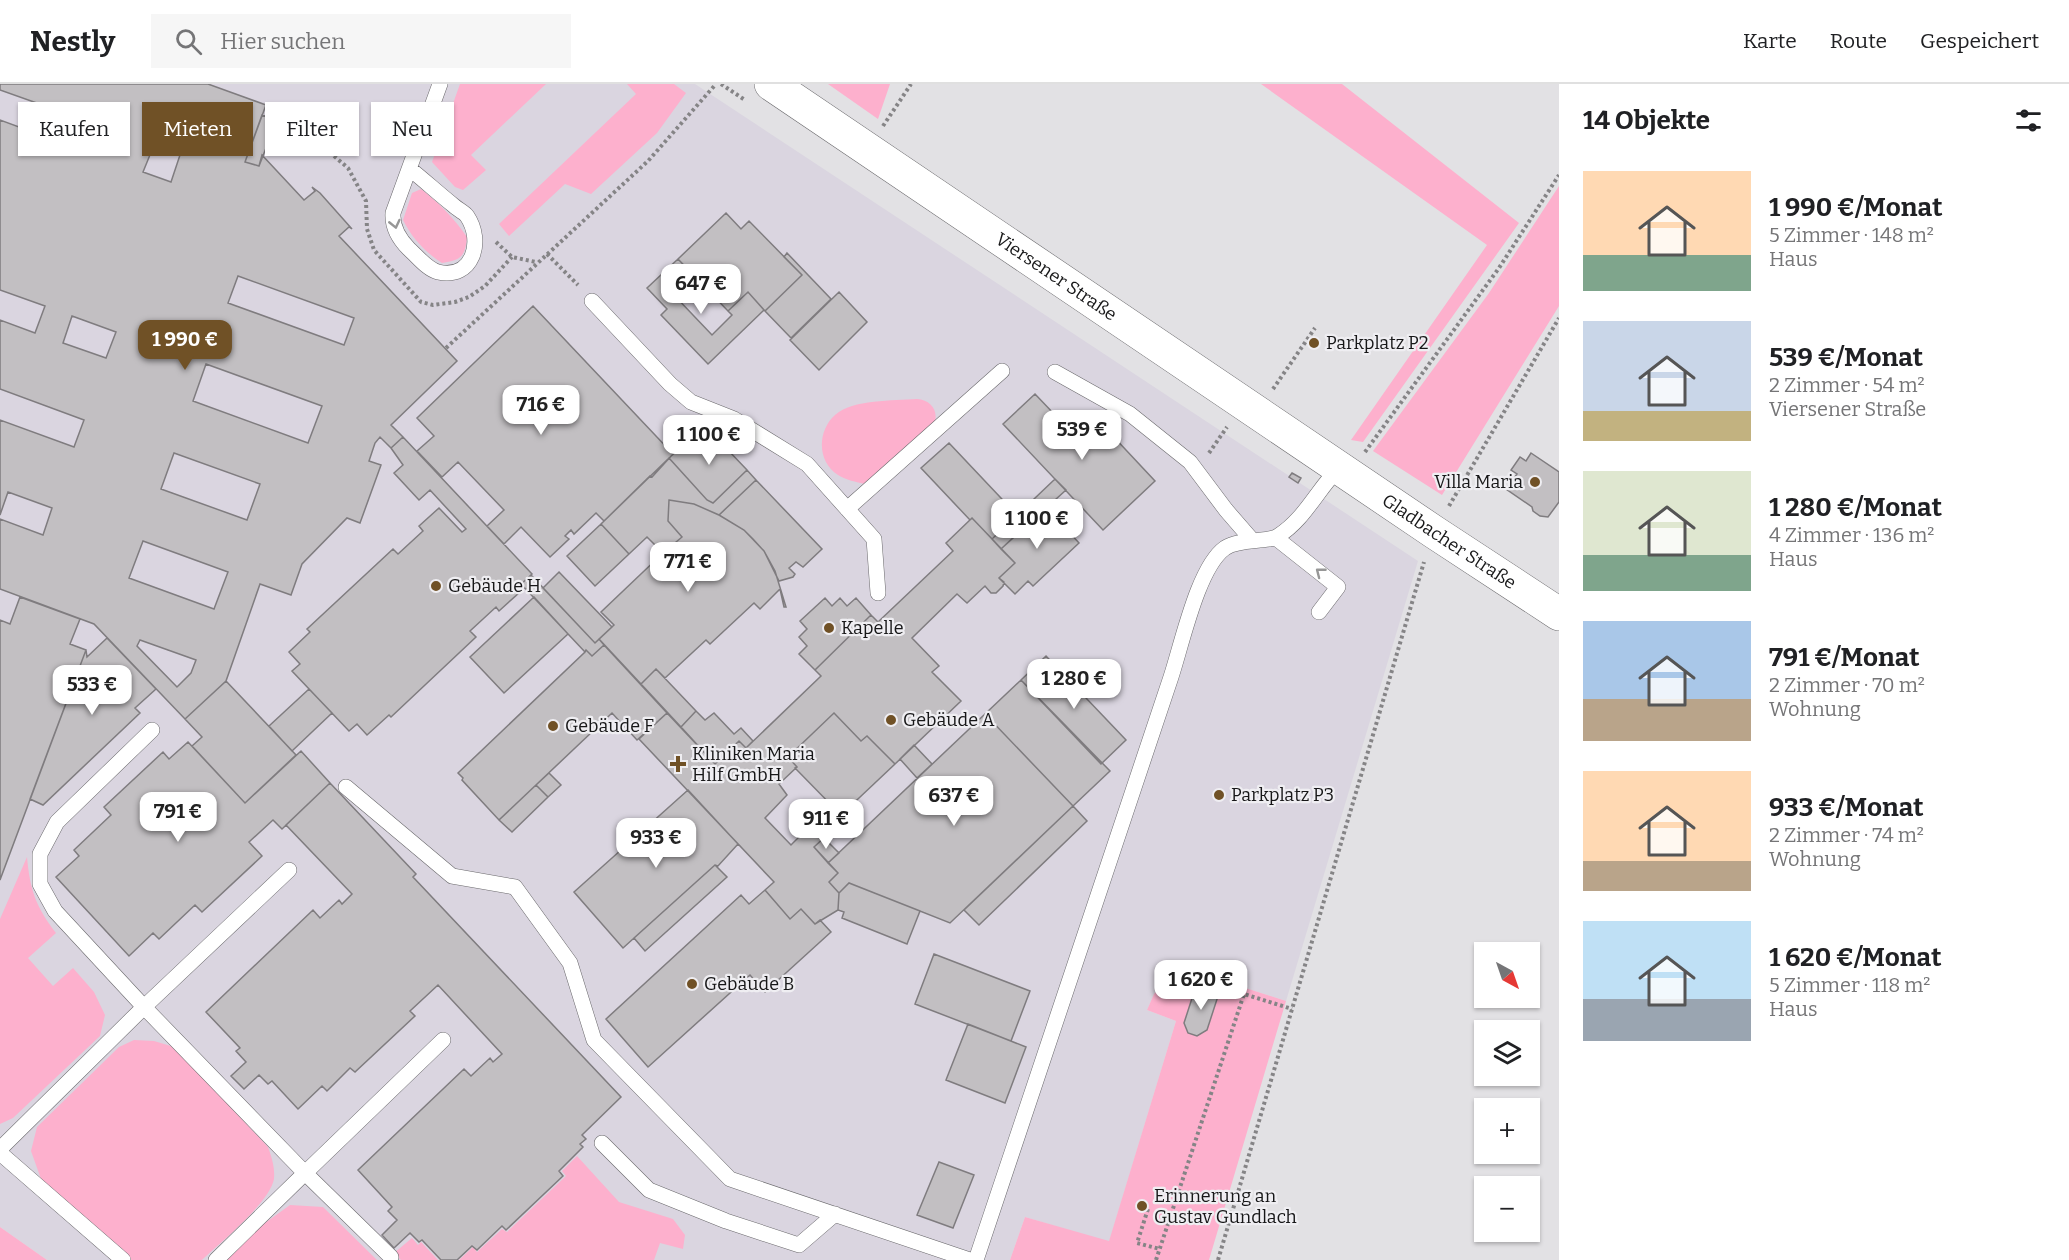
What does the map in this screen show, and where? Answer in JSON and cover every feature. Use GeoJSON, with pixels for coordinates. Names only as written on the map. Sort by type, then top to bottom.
{"type":"FeatureCollection","features":[{"type":"Feature","properties":{"kind":"main road","name":"Viersener Straße"},"geometry":{"type":"LineString","coordinates":[[771,84],[1339,468]]}},
{"type":"Feature","properties":{"kind":"main road","name":"Gladbacher Straße"},"geometry":{"type":"LineString","coordinates":[[1339,468],[1559,614]]}},
{"type":"Feature","properties":{"kind":"lane"},"geometry":{"type":"LineString","coordinates":[[410,169],[467,215],[476,241],[474,255],[458,270],[447,273],[436,272],[425,265],[403,243],[392,222],[393,213],[440,84]]}},
{"type":"Feature","properties":{"kind":"lane"},"geometry":{"type":"LineString","coordinates":[[592,301],[670,384],[691,402],[734,419],[807,464],[874,539],[878,593]]}},
{"type":"Feature","properties":{"kind":"lane"},"geometry":{"type":"LineString","coordinates":[[847,509],[1002,371]]}},
{"type":"Feature","properties":{"kind":"lane"},"geometry":{"type":"LineString","coordinates":[[1055,372],[1130,414],[1190,462],[1252,540]]}},
{"type":"Feature","properties":{"kind":"lane"},"geometry":{"type":"LineString","coordinates":[[976,1260],[1202,580],[1213,559],[1227,547],[1252,540],[1276,538],[1299,520],[1324,483],[1339,468]]}},
{"type":"Feature","properties":{"kind":"lane"},"geometry":{"type":"LineString","coordinates":[[1276,538],[1338,587],[1319,612]]}},
{"type":"Feature","properties":{"kind":"lane"},"geometry":{"type":"LineString","coordinates":[[152,730],[57,822],[40,854],[40,884],[55,910],[144,1007],[304,1173],[391,1257]]}},
{"type":"Feature","properties":{"kind":"lane"},"geometry":{"type":"LineString","coordinates":[[346,787],[452,876],[515,886],[570,963],[594,1040],[730,1179],[970,1260]]}},
{"type":"Feature","properties":{"kind":"lane"},"geometry":{"type":"LineString","coordinates":[[123,1260],[0,1151],[144,1007],[289,870]]}},
{"type":"Feature","properties":{"kind":"lane"},"geometry":{"type":"LineString","coordinates":[[216,1260],[443,1040]]}},
{"type":"Feature","properties":{"kind":"lane"},"geometry":{"type":"LineString","coordinates":[[602,1143],[649,1190],[726,1221],[799,1245],[835,1214]]}},
{"type":"Feature","properties":{"kind":"path"},"geometry":{"type":"LineString","coordinates":[[446,348],[648,160],[716,84]]}},
{"type":"Feature","properties":{"kind":"path"},"geometry":{"type":"LineString","coordinates":[[880,158],[878,133],[911,84]]}},
{"type":"Feature","properties":{"kind":"path"},"geometry":{"type":"LineString","coordinates":[[1339,468],[1362,456],[1499,268],[1559,175]]}},
{"type":"Feature","properties":{"kind":"path"},"geometry":{"type":"LineString","coordinates":[[467,215],[512,257],[537,262]]}},
{"type":"Feature","properties":{"kind":"path"},"geometry":{"type":"LineString","coordinates":[[547,254],[592,301]]}},
{"type":"Feature","properties":{"kind":"path"},"geometry":{"type":"LineString","coordinates":[[1218,1260],[1434,532],[1559,318]]}},
{"type":"Feature","properties":{"kind":"path"},"geometry":{"type":"LineString","coordinates":[[1269,394],[1315,328]]}},
{"type":"Feature","properties":{"kind":"path"},"geometry":{"type":"LineString","coordinates":[[1197,471],[1231,421]]}},
{"type":"Feature","properties":{"kind":"path"},"geometry":{"type":"LineString","coordinates":[[1156,1260],[1244,994],[1292,1009]]}},
{"type":"Feature","properties":{"kind":"path"},"geometry":{"type":"LineString","coordinates":[[1148,1209],[1137,1243],[1160,1248]]}},
{"type":"Feature","properties":{"kind":"shaded area","name":"Kliniken Maria Hilf GmbH"},"geometry":{"type":"Polygon","coordinates":[[[0,84],[695,84],[1418,561],[1286,1001],[1180,967],[1154,994],[1147,1010],[1176,1021],[1109,1242],[1025,1217],[1010,1260],[47,1260],[0,1227],[0,84]]]}},
{"type":"Feature","properties":{"kind":"shaded area"},"geometry":{"type":"Polygon","coordinates":[[[460,84],[546,84],[471,155],[486,170],[463,190],[455,187],[432,162],[434,156],[454,156],[454,102],[460,84]]]}},
{"type":"Feature","properties":{"kind":"shaded area"},"geometry":{"type":"Polygon","coordinates":[[[627,84],[674,84],[686,93],[657,133],[591,194],[565,184],[509,236],[499,224],[636,94],[627,84]]]}},
{"type":"Feature","properties":{"kind":"shaded area"},"geometry":{"type":"Polygon","coordinates":[[[828,84],[890,84],[878,119],[828,84]]]}},
{"type":"Feature","properties":{"kind":"shaded area"},"geometry":{"type":"Polygon","coordinates":[[[1261,84],[1342,84],[1519,223],[1363,442],[1351,440],[1487,245],[1261,84]]]}},
{"type":"Feature","properties":{"kind":"shaded area"},"geometry":{"type":"Polygon","coordinates":[[[1559,186],[1559,306],[1442,495],[1373,451],[1489,293],[1559,186]]]}},
{"type":"Feature","properties":{"kind":"shaded area"},"geometry":{"type":"Polygon","coordinates":[[[421,189],[446,211],[467,237],[463,253],[454,260],[442,263],[436,259],[415,239],[403,220],[412,193],[421,189]]]}},
{"type":"Feature","properties":{"kind":"shaded area"},"geometry":{"type":"Polygon","coordinates":[[[917,399],[926,401],[932,406],[936,417],[935,422],[865,484],[844,478],[831,469],[823,455],[822,446],[825,429],[835,415],[863,403],[917,399]]]}},
{"type":"Feature","properties":{"kind":"shaded area"},"geometry":{"type":"Polygon","coordinates":[[[27,857],[35,898],[43,915],[56,933],[28,958],[53,986],[73,968],[94,992],[105,1015],[100,1036],[13,1118],[0,1124],[0,919],[27,857]]]}},
{"type":"Feature","properties":{"kind":"shaded area"},"geometry":{"type":"Polygon","coordinates":[[[1180,967],[1286,1001],[1209,1260],[1010,1260],[1025,1217],[1109,1241],[1176,1021],[1147,1010],[1154,994],[1180,967]]]}},
{"type":"Feature","properties":{"kind":"shaded area"},"geometry":{"type":"Polygon","coordinates":[[[134,1040],[154,1041],[174,1047],[268,1147],[271,1155],[274,1179],[264,1199],[202,1260],[131,1260],[41,1179],[31,1151],[37,1127],[119,1047],[134,1040]]]}},
{"type":"Feature","properties":{"kind":"shaded area"},"geometry":{"type":"Polygon","coordinates":[[[577,1156],[619,1202],[673,1219],[685,1235],[683,1249],[660,1243],[654,1260],[459,1260],[473,1247],[477,1252],[502,1229],[507,1232],[566,1176],[562,1171],[577,1156]]]}},
{"type":"Feature","properties":{"kind":"shaded area"},"geometry":{"type":"Polygon","coordinates":[[[290,1205],[323,1207],[377,1260],[225,1260],[258,1228],[290,1205]]]}},
{"type":"Feature","properties":{"kind":"shaded area"},"geometry":{"type":"Polygon","coordinates":[[[0,1227],[47,1260],[0,1260],[0,1227]]]}},
{"type":"Feature","properties":{"kind":"shaded area"},"geometry":{"type":"Polygon","coordinates":[[[412,1238],[418,1245],[421,1242],[438,1260],[401,1260],[394,1253],[412,1238]]]}},
{"type":"Feature","properties":{"kind":"building"},"geometry":{"type":"Polygon","coordinates":[[[0,84],[208,84],[265,105],[253,140],[253,102],[142,102],[142,156],[150,156],[143,172],[171,182],[180,156],[247,156],[245,162],[259,166],[262,155],[304,200],[315,191],[312,187],[320,193],[352,229],[349,227],[339,236],[457,361],[391,425],[403,437],[391,448],[380,437],[375,443],[369,461],[381,465],[360,523],[347,518],[302,564],[291,595],[260,584],[226,681],[185,719],[94,624],[0,589],[0,519],[43,535],[52,508],[8,492],[0,515],[0,420],[74,447],[84,420],[0,389],[0,320],[35,333],[45,306],[0,290],[0,120],[18,127],[18,156],[130,156],[130,102],[34,102],[0,90],[0,84]],[[238,276],[228,303],[344,345],[354,318],[238,276]],[[72,316],[63,343],[106,358],[116,332],[72,316]],[[206,364],[193,401],[308,443],[322,406],[206,364]],[[174,453],[161,489],[247,520],[260,484],[174,453]],[[143,541],[129,578],[214,609],[228,572],[143,541]],[[140,640],[137,646],[177,687],[191,673],[196,660],[140,640]]]}},
{"type":"Feature","properties":{"kind":"building"},"geometry":{"type":"Polygon","coordinates":[[[262,115],[265,116],[265,151],[259,166],[245,162],[247,156],[253,156],[253,140],[262,115]]]}},
{"type":"Feature","properties":{"kind":"building"},"geometry":{"type":"Polygon","coordinates":[[[726,213],[741,229],[749,221],[802,275],[765,311],[748,292],[728,311],[678,259],[726,213]]]}},
{"type":"Feature","properties":{"kind":"building"},"geometry":{"type":"Polygon","coordinates":[[[787,253],[831,299],[791,338],[765,311],[802,275],[784,257],[787,253]]]}},
{"type":"Feature","properties":{"kind":"building"},"geometry":{"type":"Polygon","coordinates":[[[678,259],[693,275],[673,294],[712,335],[732,315],[728,311],[748,292],[764,310],[708,364],[661,315],[667,309],[647,288],[678,259]]]}},
{"type":"Feature","properties":{"kind":"building"},"geometry":{"type":"Polygon","coordinates":[[[839,292],[867,322],[819,370],[790,340],[839,292]]]}},
{"type":"Feature","properties":{"kind":"building"},"geometry":{"type":"Polygon","coordinates":[[[533,306],[673,454],[652,477],[650,476],[604,521],[596,513],[574,534],[571,530],[565,536],[569,539],[550,557],[521,527],[504,544],[487,526],[504,510],[458,462],[442,477],[417,451],[434,436],[417,418],[533,306]]]}},
{"type":"Feature","properties":{"kind":"building"},"geometry":{"type":"Polygon","coordinates":[[[1035,394],[1076,437],[1096,418],[1155,481],[1103,530],[1003,424],[1035,394]]]}},
{"type":"Feature","properties":{"kind":"building"},"geometry":{"type":"Polygon","coordinates":[[[707,428],[747,470],[713,503],[707,500],[669,458],[678,450],[681,453],[707,428]]]}},
{"type":"Feature","properties":{"kind":"building","name":"Gebäude H"},"geometry":{"type":"Polygon","coordinates":[[[403,437],[532,574],[516,589],[520,592],[499,611],[496,607],[470,631],[476,637],[391,717],[389,715],[367,735],[357,724],[349,731],[292,671],[300,664],[289,652],[310,632],[307,629],[393,549],[398,554],[423,531],[419,526],[439,508],[462,532],[466,529],[430,490],[419,500],[394,473],[403,465],[391,448],[403,437]]]}},
{"type":"Feature","properties":{"kind":"building"},"geometry":{"type":"Polygon","coordinates":[[[949,443],[1017,515],[992,539],[972,518],[970,520],[921,468],[949,443]]]}},
{"type":"Feature","properties":{"kind":"building","name":"Villa Maria"},"geometry":{"type":"Polygon","coordinates":[[[1531,453],[1559,472],[1559,502],[1548,517],[1540,516],[1533,511],[1532,507],[1506,489],[1517,474],[1511,470],[1520,457],[1526,461],[1531,453]]]}},
{"type":"Feature","properties":{"kind":"building"},"geometry":{"type":"Polygon","coordinates":[[[669,458],[707,500],[713,503],[747,470],[756,480],[719,515],[694,504],[669,500],[668,521],[682,537],[663,553],[647,537],[629,554],[601,524],[669,458]]]}},
{"type":"Feature","properties":{"kind":"building"},"geometry":{"type":"Polygon","coordinates":[[[1292,473],[1301,478],[1298,483],[1289,477],[1292,473]]]}},
{"type":"Feature","properties":{"kind":"building"},"geometry":{"type":"Polygon","coordinates":[[[1055,479],[1066,490],[1001,549],[992,539],[1055,479]]]}},
{"type":"Feature","properties":{"kind":"building"},"geometry":{"type":"Polygon","coordinates":[[[756,480],[822,549],[803,567],[796,562],[789,568],[795,574],[793,577],[779,581],[764,551],[744,530],[719,515],[756,480]]]}},
{"type":"Feature","properties":{"kind":"building"},"geometry":{"type":"Polygon","coordinates":[[[669,500],[694,504],[744,530],[764,551],[775,571],[786,607],[784,607],[780,589],[760,609],[754,603],[710,644],[706,640],[665,678],[656,669],[641,684],[599,639],[614,625],[601,612],[682,537],[668,521],[669,500]]]}},
{"type":"Feature","properties":{"kind":"building"},"geometry":{"type":"Polygon","coordinates":[[[1046,507],[1079,543],[1033,586],[1028,581],[1015,594],[999,578],[1015,563],[1001,549],[1046,507]]]}},
{"type":"Feature","properties":{"kind":"building","name":"Gebäude A"},"geometry":{"type":"Polygon","coordinates":[[[972,518],[1015,563],[999,578],[1004,582],[996,593],[991,593],[985,586],[967,603],[957,594],[912,638],[939,666],[932,672],[961,701],[895,764],[867,736],[861,741],[834,713],[788,757],[797,767],[779,784],[787,795],[765,818],[791,845],[813,823],[819,824],[824,829],[826,836],[814,847],[838,873],[829,882],[839,893],[838,910],[815,924],[801,909],[790,919],[765,890],[774,882],[639,739],[667,713],[715,764],[739,741],[746,748],[821,676],[815,670],[871,615],[878,622],[953,551],[946,543],[972,518]]]}},
{"type":"Feature","properties":{"kind":"building"},"geometry":{"type":"Polygon","coordinates":[[[601,524],[629,554],[595,586],[567,556],[601,524]]]}},
{"type":"Feature","properties":{"kind":"building"},"geometry":{"type":"Polygon","coordinates":[[[559,572],[612,627],[595,643],[543,588],[559,572]]]}},
{"type":"Feature","properties":{"kind":"building"},"geometry":{"type":"Polygon","coordinates":[[[531,575],[595,643],[599,639],[604,645],[592,656],[586,650],[585,652],[521,584],[531,575]]]}},
{"type":"Feature","properties":{"kind":"building"},"geometry":{"type":"Polygon","coordinates":[[[20,597],[80,619],[70,644],[86,650],[0,880],[0,620],[10,624],[20,597]]]}},
{"type":"Feature","properties":{"kind":"building"},"geometry":{"type":"Polygon","coordinates":[[[534,597],[568,634],[504,693],[470,657],[534,597]]]}},
{"type":"Feature","properties":{"kind":"building"},"geometry":{"type":"Polygon","coordinates":[[[825,598],[832,606],[840,598],[847,606],[856,598],[871,615],[815,670],[799,654],[807,646],[799,637],[807,629],[800,621],[825,598]]]}},
{"type":"Feature","properties":{"kind":"building"},"geometry":{"type":"Polygon","coordinates":[[[107,638],[156,689],[135,708],[140,713],[43,805],[30,799],[86,650],[87,657],[107,638]]]}},
{"type":"Feature","properties":{"kind":"building","name":"Gebäude F"},"geometry":{"type":"Polygon","coordinates":[[[604,645],[667,713],[637,740],[612,713],[499,820],[458,773],[586,650],[592,656],[604,645]]]}},
{"type":"Feature","properties":{"kind":"building"},"geometry":{"type":"Polygon","coordinates":[[[1046,656],[1126,740],[1101,764],[1021,680],[1046,656]]]}},
{"type":"Feature","properties":{"kind":"building"},"geometry":{"type":"Polygon","coordinates":[[[656,669],[696,711],[681,727],[641,684],[656,669]]]}},
{"type":"Feature","properties":{"kind":"building"},"geometry":{"type":"Polygon","coordinates":[[[1021,680],[1110,771],[1073,806],[985,714],[1021,680]]]}},
{"type":"Feature","properties":{"kind":"building"},"geometry":{"type":"Polygon","coordinates":[[[226,681],[296,755],[245,803],[192,746],[202,737],[185,719],[226,681]]]}},
{"type":"Feature","properties":{"kind":"building"},"geometry":{"type":"Polygon","coordinates":[[[309,689],[332,713],[292,751],[269,726],[309,689]]]}},
{"type":"Feature","properties":{"kind":"building"},"geometry":{"type":"Polygon","coordinates":[[[696,711],[705,720],[714,713],[734,734],[741,728],[753,741],[746,748],[739,741],[715,764],[681,727],[696,711]]]}},
{"type":"Feature","properties":{"kind":"building"},"geometry":{"type":"Polygon","coordinates":[[[834,713],[861,741],[867,736],[895,764],[841,815],[795,768],[797,767],[788,757],[834,713]]]}},
{"type":"Feature","properties":{"kind":"building"},"geometry":{"type":"Polygon","coordinates":[[[985,714],[1073,806],[950,923],[849,883],[839,893],[829,882],[838,873],[828,863],[985,714]]]}},
{"type":"Feature","properties":{"kind":"building"},"geometry":{"type":"Polygon","coordinates":[[[188,742],[245,803],[301,751],[330,783],[282,829],[273,820],[249,842],[262,856],[202,912],[195,905],[159,939],[153,933],[129,956],[56,877],[79,856],[74,850],[111,815],[104,807],[163,752],[169,759],[188,742]]]}},
{"type":"Feature","properties":{"kind":"building"},"geometry":{"type":"Polygon","coordinates":[[[914,745],[932,764],[917,778],[900,759],[914,745]]]}},
{"type":"Feature","properties":{"kind":"building"},"geometry":{"type":"Polygon","coordinates":[[[549,773],[561,785],[548,797],[536,785],[549,773]]]}},
{"type":"Feature","properties":{"kind":"building"},"geometry":{"type":"Polygon","coordinates":[[[330,783],[416,874],[413,877],[621,1097],[582,1135],[586,1139],[580,1144],[583,1147],[559,1171],[563,1176],[506,1230],[502,1226],[477,1250],[472,1246],[457,1260],[441,1260],[422,1240],[419,1242],[410,1233],[394,1248],[382,1235],[397,1220],[388,1211],[392,1207],[358,1170],[464,1069],[471,1076],[490,1058],[493,1062],[502,1054],[438,985],[410,1011],[415,1016],[355,1072],[350,1068],[327,1091],[322,1086],[298,1109],[272,1081],[268,1084],[259,1075],[244,1089],[231,1076],[246,1062],[236,1051],[240,1048],[206,1012],[313,910],[320,918],[339,900],[342,904],[352,894],[286,825],[330,783]]]}},
{"type":"Feature","properties":{"kind":"building"},"geometry":{"type":"Polygon","coordinates":[[[536,785],[548,797],[512,832],[499,820],[536,785]]]}},
{"type":"Feature","properties":{"kind":"building"},"geometry":{"type":"Polygon","coordinates":[[[688,790],[738,844],[718,866],[715,865],[623,948],[574,892],[688,790]]]}},
{"type":"Feature","properties":{"kind":"building"},"geometry":{"type":"Polygon","coordinates":[[[1073,806],[1087,821],[979,925],[964,910],[1073,806]]]}},
{"type":"Feature","properties":{"kind":"building"},"geometry":{"type":"Polygon","coordinates":[[[824,838],[839,853],[828,863],[814,847],[824,838]]]}},
{"type":"Feature","properties":{"kind":"building"},"geometry":{"type":"Polygon","coordinates":[[[715,865],[727,877],[645,951],[634,938],[715,865]]]}},
{"type":"Feature","properties":{"kind":"building"},"geometry":{"type":"Polygon","coordinates":[[[849,883],[920,911],[907,944],[842,918],[844,912],[838,910],[839,893],[849,883]]]}},
{"type":"Feature","properties":{"kind":"building","name":"Gebäude B"},"geometry":{"type":"Polygon","coordinates":[[[765,890],[790,919],[801,909],[815,924],[820,920],[831,932],[765,992],[750,975],[648,1067],[606,1019],[741,895],[749,904],[765,890]]]}},
{"type":"Feature","properties":{"kind":"building"},"geometry":{"type":"Polygon","coordinates":[[[934,954],[1030,991],[1011,1041],[915,1004],[934,954]]]}},
{"type":"Feature","properties":{"kind":"building"},"geometry":{"type":"Polygon","coordinates":[[[1196,986],[1219,993],[1207,1030],[1197,1036],[1188,1033],[1184,1023],[1196,986]]]}},
{"type":"Feature","properties":{"kind":"building"},"geometry":{"type":"Polygon","coordinates":[[[968,1024],[1026,1047],[1005,1103],[946,1080],[968,1024]]]}},
{"type":"Feature","properties":{"kind":"building"},"geometry":{"type":"Polygon","coordinates":[[[939,1162],[974,1175],[953,1228],[917,1215],[939,1162]]]}},
{"type":"Feature","properties":{"kind":"place","name":"Parkplatz P2"},"geometry":{"type":"Point","coordinates":[1314,343]}},
{"type":"Feature","properties":{"kind":"place","name":"Villa Maria"},"geometry":{"type":"Point","coordinates":[1535,482]}},
{"type":"Feature","properties":{"kind":"place","name":"Gebäude H"},"geometry":{"type":"Point","coordinates":[436,586]}},
{"type":"Feature","properties":{"kind":"place","name":"Kapelle"},"geometry":{"type":"Point","coordinates":[829,628]}},
{"type":"Feature","properties":{"kind":"place","name":"Gebäude A"},"geometry":{"type":"Point","coordinates":[891,720]}},
{"type":"Feature","properties":{"kind":"place","name":"Gebäude F"},"geometry":{"type":"Point","coordinates":[553,726]}},
{"type":"Feature","properties":{"kind":"place","name":"Kliniken Maria Hilf GmbH"},"geometry":{"type":"Point","coordinates":[678,764]}},
{"type":"Feature","properties":{"kind":"place","name":"Parkplatz P3"},"geometry":{"type":"Point","coordinates":[1219,795]}},
{"type":"Feature","properties":{"kind":"place","name":"Gebäude B"},"geometry":{"type":"Point","coordinates":[692,984]}},
{"type":"Feature","properties":{"kind":"place","name":"Erinnerung an Gustav Gundlach"},"geometry":{"type":"Point","coordinates":[1142,1206]}}]}
